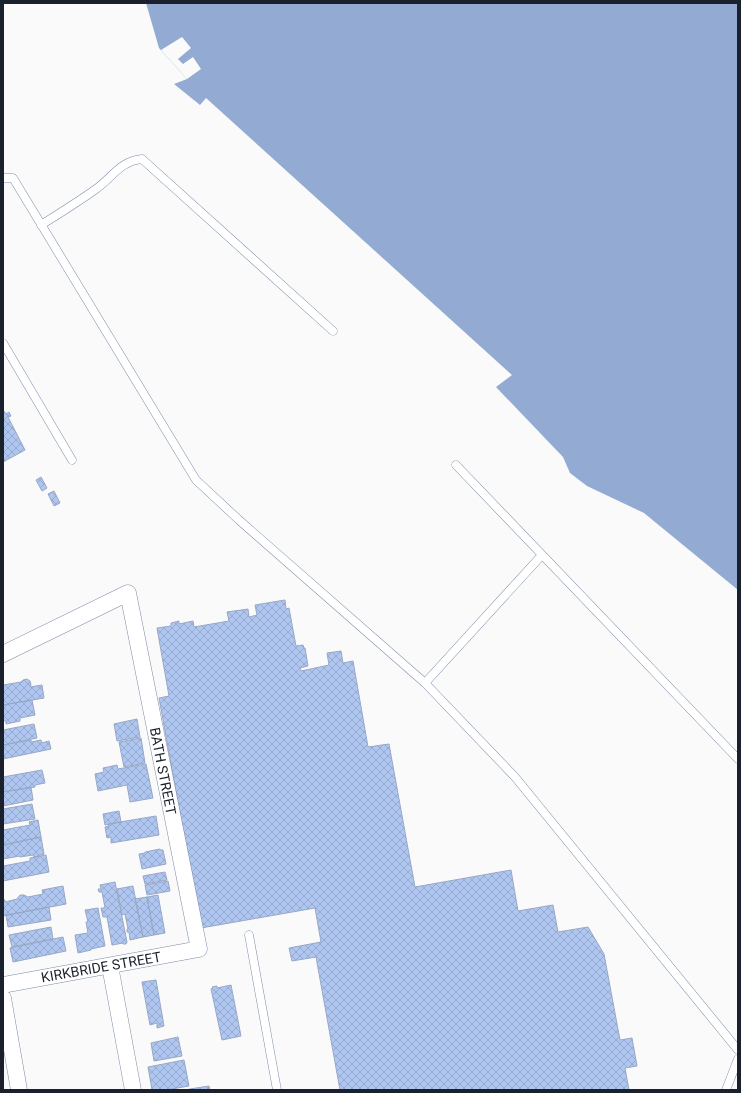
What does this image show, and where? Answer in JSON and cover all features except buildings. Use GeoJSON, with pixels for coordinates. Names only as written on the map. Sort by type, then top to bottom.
{"type":"FeatureCollection","features":[{"type":"Feature","properties":{"kind":"street","name":"BATH STREET"},"geometry":{"type":"LineString","coordinates":[[3,654],[128,593],[199,949]]}},
{"type":"Feature","properties":{"kind":"street","name":"KIRKBRIDE STREET"},"geometry":{"type":"LineString","coordinates":[[3,985],[199,949]]}},
{"type":"Feature","properties":{"kind":"street"},"geometry":{"type":"LineString","coordinates":[[110,966],[133,1090]]}},
{"type":"Feature","properties":{"kind":"street"},"geometry":{"type":"LineString","coordinates":[[3,998],[19,1090]]}},
{"type":"Feature","properties":{"kind":"lane"},"geometry":{"type":"LineString","coordinates":[[41,225],[97,189],[120,168],[133,160],[142,159],[333,331]]}},
{"type":"Feature","properties":{"kind":"lane"},"geometry":{"type":"LineString","coordinates":[[3,178],[13,178],[196,480],[238,520],[424,683],[515,777],[738,1050]]}},
{"type":"Feature","properties":{"kind":"lane"},"geometry":{"type":"LineString","coordinates":[[3,342],[6,353],[72,460]]}},
{"type":"Feature","properties":{"kind":"lane"},"geometry":{"type":"LineString","coordinates":[[456,465],[738,759]]}},
{"type":"Feature","properties":{"kind":"lane"},"geometry":{"type":"LineString","coordinates":[[424,683],[542,555]]}},
{"type":"Feature","properties":{"kind":"lane"},"geometry":{"type":"LineString","coordinates":[[249,935],[277,1090]]}},
{"type":"Feature","properties":{"kind":"lane"},"geometry":{"type":"LineString","coordinates":[[726,1090],[738,1059]]}},
{"type":"Feature","properties":{"kind":"water"},"geometry":{"type":"Polygon","coordinates":[[[146,3],[738,3],[738,590],[644,513],[587,486],[570,473],[563,457],[496,387],[512,375],[206,98],[200,105],[174,84],[187,79],[159,48],[146,3]]]}},
{"type":"Feature","properties":{"kind":"pier"},"geometry":{"type":"Polygon","coordinates":[[[182,37],[191,48],[178,59],[183,64],[193,57],[201,69],[187,79],[161,50],[182,37]]]}}]}
